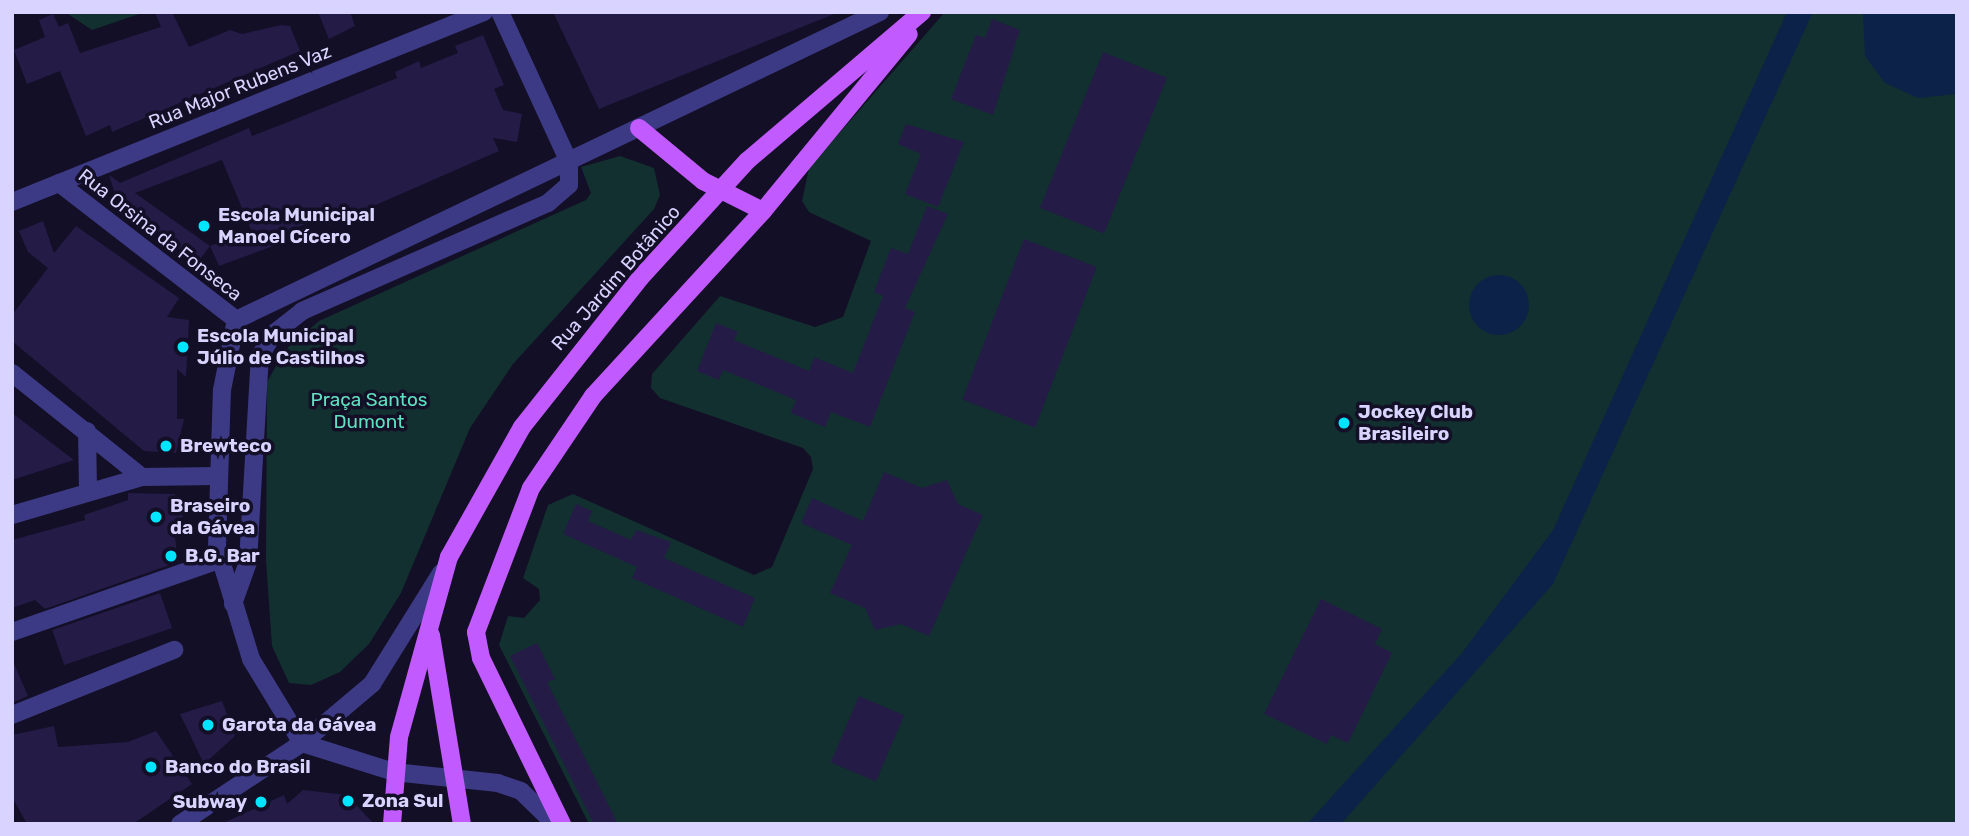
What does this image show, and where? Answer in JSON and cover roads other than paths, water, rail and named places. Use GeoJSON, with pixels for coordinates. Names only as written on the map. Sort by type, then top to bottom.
{"type":"FeatureCollection","features":[{"type":"Feature","properties":{"kind":"main road","name":"Rua Jardim Botânico"},"geometry":{"type":"LineString","coordinates":[[431,635],[449,557],[522,427],[580,349],[720,191],[924,12]]}},
{"type":"Feature","properties":{"kind":"main road","name":"Rua Jardim Botânico"},"geometry":{"type":"LineString","coordinates":[[562,824],[481,658],[476,632],[531,488],[593,396],[763,211],[924,12]]}},
{"type":"Feature","properties":{"kind":"main road"},"geometry":{"type":"LineString","coordinates":[[639,128],[720,191],[763,211]]}},
{"type":"Feature","properties":{"kind":"main road"},"geometry":{"type":"LineString","coordinates":[[392,824],[394,772],[410,688],[431,635]]}},
{"type":"Feature","properties":{"kind":"main road"},"geometry":{"type":"LineString","coordinates":[[431,635],[457,779],[462,824]]}},
{"type":"Feature","properties":{"kind":"street","name":"Rua Major Rubens Vaz"},"geometry":{"type":"LineString","coordinates":[[12,202],[484,12]]}},
{"type":"Feature","properties":{"kind":"street"},"geometry":{"type":"LineString","coordinates":[[233,604],[248,562],[260,356],[273,334],[302,312],[548,203],[569,185],[569,162],[500,12]]}},
{"type":"Feature","properties":{"kind":"street"},"geometry":{"type":"LineString","coordinates":[[555,824],[521,792],[457,779],[394,772],[302,743],[251,659],[219,560],[217,476],[222,390],[236,320],[880,12]]}},
{"type":"Feature","properties":{"kind":"street","name":"Rua Orsina da Fonseca"},"geometry":{"type":"LineString","coordinates":[[59,183],[236,320]]}},
{"type":"Feature","properties":{"kind":"street"},"geometry":{"type":"LineString","coordinates":[[12,373],[142,477]]}},
{"type":"Feature","properties":{"kind":"street"},"geometry":{"type":"LineString","coordinates":[[87,431],[88,489]]}},
{"type":"Feature","properties":{"kind":"street"},"geometry":{"type":"LineString","coordinates":[[12,515],[88,489],[142,477],[217,476]]}},
{"type":"Feature","properties":{"kind":"street"},"geometry":{"type":"LineString","coordinates":[[180,824],[302,743],[372,684],[449,557]]}},
{"type":"Feature","properties":{"kind":"street"},"geometry":{"type":"LineString","coordinates":[[12,632],[219,560]]}},
{"type":"Feature","properties":{"kind":"street"},"geometry":{"type":"LineString","coordinates":[[12,715],[174,650]]}},
{"type":"Feature","properties":{"kind":"water"},"geometry":{"type":"Polygon","coordinates":[[[1787,12],[1813,12],[1553,584],[1341,824],[1307,824],[1462,653],[1553,530],[1787,12]]]}},
{"type":"Feature","properties":{"kind":"water"},"geometry":{"type":"Polygon","coordinates":[[[1863,12],[1957,12],[1957,94],[1918,98],[1885,83],[1865,56],[1863,12]]]}},
{"type":"Feature","properties":{"kind":"water"},"geometry":{"type":"Polygon","coordinates":[[[1499,275],[1520,284],[1529,305],[1520,326],[1499,335],[1478,326],[1469,305],[1478,284],[1499,275]]]}},
{"type":"Feature","properties":{"kind":"place","name":"Escola Municipal Manoel Cícero"},"geometry":{"type":"Point","coordinates":[204,226]}},
{"type":"Feature","properties":{"kind":"place","name":"Escola Municipal Júlio de Castilhos"},"geometry":{"type":"Point","coordinates":[183,347]}},
{"type":"Feature","properties":{"kind":"place","name":"Jockey Club Brasileiro"},"geometry":{"type":"Point","coordinates":[1344,423]}},
{"type":"Feature","properties":{"kind":"place","name":"Brewteco"},"geometry":{"type":"Point","coordinates":[166,446]}},
{"type":"Feature","properties":{"kind":"place","name":"Braseiro da Gávea"},"geometry":{"type":"Point","coordinates":[156,517]}},
{"type":"Feature","properties":{"kind":"place","name":"B.G. Bar"},"geometry":{"type":"Point","coordinates":[171,556]}},
{"type":"Feature","properties":{"kind":"place","name":"Garota da Gávea"},"geometry":{"type":"Point","coordinates":[208,725]}},
{"type":"Feature","properties":{"kind":"place","name":"Banco do Brasil"},"geometry":{"type":"Point","coordinates":[151,767]}},
{"type":"Feature","properties":{"kind":"place","name":"Zona Sul"},"geometry":{"type":"Point","coordinates":[348,801]}},
{"type":"Feature","properties":{"kind":"place","name":"Subway"},"geometry":{"type":"Point","coordinates":[261,802]}},
{"type":"Feature","properties":{"kind":"park label","name":"Praça Santos Dumont"},"geometry":{"type":"Point","coordinates":[369,411]}}]}
